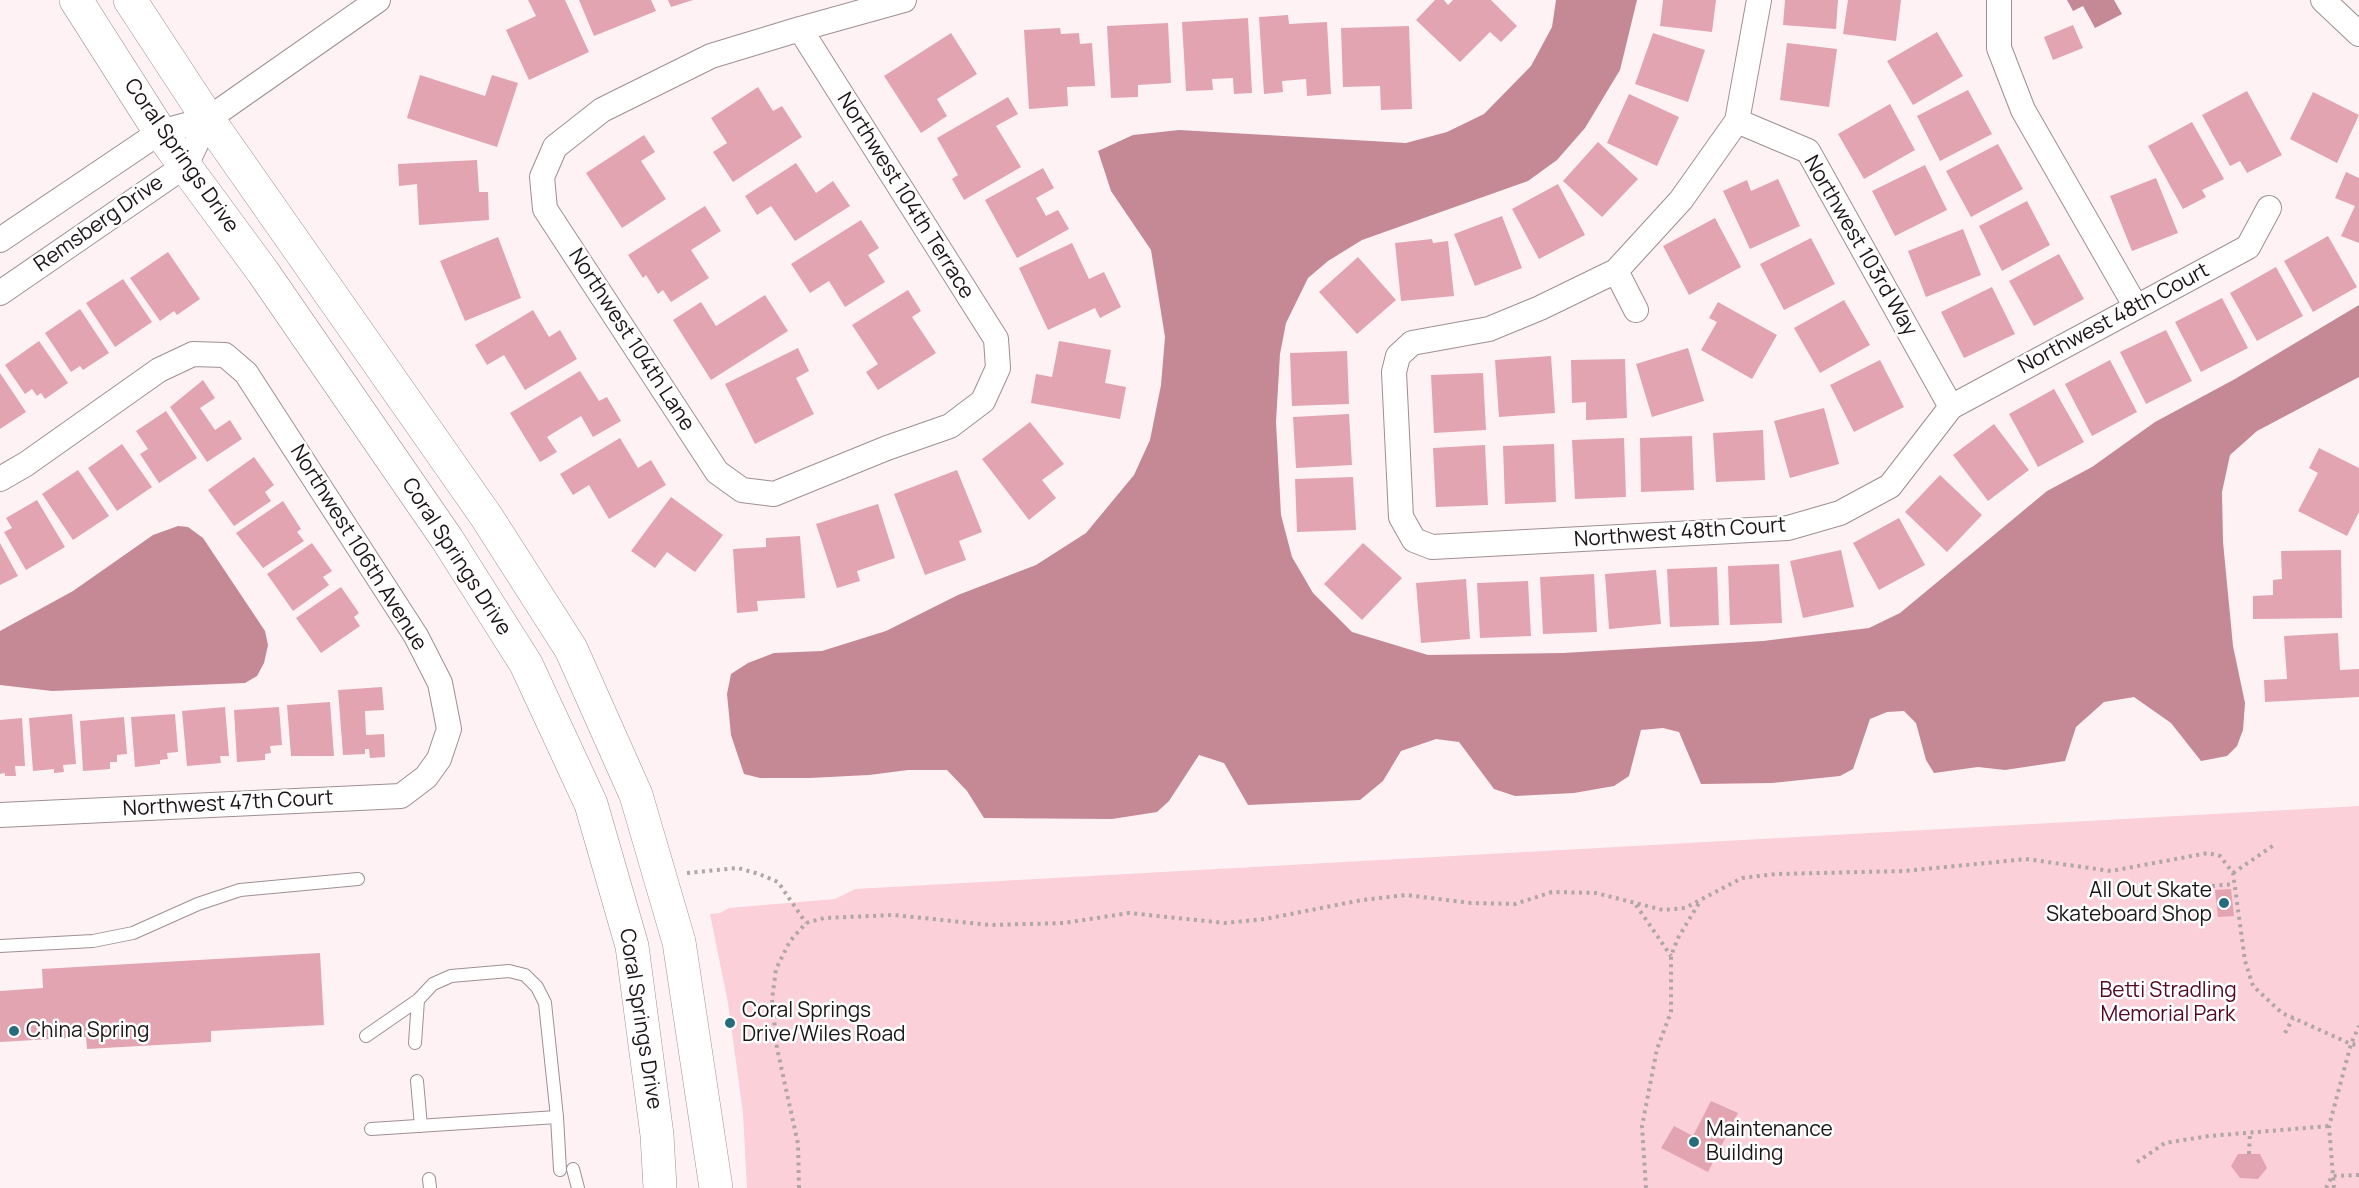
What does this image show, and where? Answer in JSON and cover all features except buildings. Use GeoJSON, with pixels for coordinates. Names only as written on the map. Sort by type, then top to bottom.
{"type":"FeatureCollection","features":[{"type":"Feature","properties":{"kind":"main road","name":"Coral Springs Drive"},"geometry":{"type":"LineString","coordinates":[[76,0],[160,132],[186,165],[447,539],[526,664],[591,804],[632,946],[657,1135],[660,1188]]}},
{"type":"Feature","properties":{"kind":"main road","name":"Coral Springs Drive"},"geometry":{"type":"LineString","coordinates":[[130,0],[208,119],[486,516],[571,649],[636,795],[679,942],[716,1188]]}},
{"type":"Feature","properties":{"kind":"main road"},"geometry":{"type":"LineString","coordinates":[[608,864],[657,866]]}},
{"type":"Feature","properties":{"kind":"street","name":"Remsberg Drive"},"geometry":{"type":"LineString","coordinates":[[0,240],[160,132],[208,119],[378,0]]}},
{"type":"Feature","properties":{"kind":"street"},"geometry":{"type":"LineString","coordinates":[[800,29],[904,0]]}},
{"type":"Feature","properties":{"kind":"street"},"geometry":{"type":"LineString","coordinates":[[1636,310],[1616,271],[1681,200],[1737,121],[1759,0]]}},
{"type":"Feature","properties":{"kind":"street"},"geometry":{"type":"LineString","coordinates":[[1999,0],[1999,48],[2023,110],[2136,307]]}},
{"type":"Feature","properties":{"kind":"street"},"geometry":{"type":"LineString","coordinates":[[2323,0],[2359,34]]}},
{"type":"Feature","properties":{"kind":"street","name":"Northwest 104th Lane"},"geometry":{"type":"LineString","coordinates":[[742,490],[717,472],[545,209],[542,177],[555,147],[602,110],[711,56],[800,29]]}},
{"type":"Feature","properties":{"kind":"street","name":"Northwest 104th Terrace"},"geometry":{"type":"LineString","coordinates":[[742,490],[774,494],[887,448],[950,426],[983,401],[998,368],[996,339],[800,29]]}},
{"type":"Feature","properties":{"kind":"street","name":"Remsberg Drive"},"geometry":{"type":"LineString","coordinates":[[0,293],[186,165],[208,119]]}},
{"type":"Feature","properties":{"kind":"street","name":"Northwest 103rd Way"},"geometry":{"type":"LineString","coordinates":[[1737,121],[1809,151],[1951,407]]}},
{"type":"Feature","properties":{"kind":"street","name":"Northwest 48th Court"},"geometry":{"type":"LineString","coordinates":[[1616,271],[1540,308],[1489,329],[1412,343],[1398,356],[1394,372],[1401,517],[1414,540],[1432,547],[1788,528],[1840,513],[1890,486],[1951,407],[2248,247],[2269,208]]}},
{"type":"Feature","properties":{"kind":"street","name":"Northwest 106th Avenue"},"geometry":{"type":"LineString","coordinates":[[0,479],[26,464],[159,370],[193,354],[225,355],[246,373],[416,636],[440,683],[448,729],[439,759]]}},
{"type":"Feature","properties":{"kind":"street","name":"Northwest 47th Court"},"geometry":{"type":"LineString","coordinates":[[0,814],[401,796],[426,777],[439,759]]}},
{"type":"Feature","properties":{"kind":"lane"},"geometry":{"type":"LineString","coordinates":[[0,946],[93,941],[133,933],[198,904],[240,890],[358,879]]}},
{"type":"Feature","properties":{"kind":"lane"},"geometry":{"type":"LineString","coordinates":[[366,1036],[418,1000],[433,984],[451,976],[509,971],[525,975],[537,987],[545,1003],[560,1170]]}},
{"type":"Feature","properties":{"kind":"lane"},"geometry":{"type":"LineString","coordinates":[[415,1043],[418,1000]]}},
{"type":"Feature","properties":{"kind":"lane"},"geometry":{"type":"LineString","coordinates":[[417,1081],[421,1126]]}},
{"type":"Feature","properties":{"kind":"lane"},"geometry":{"type":"LineString","coordinates":[[371,1129],[557,1117]]}},
{"type":"Feature","properties":{"kind":"lane"},"geometry":{"type":"LineString","coordinates":[[573,1169],[578,1188]]}},
{"type":"Feature","properties":{"kind":"path"},"geometry":{"type":"LineString","coordinates":[[2233,873],[2274,845]]}},
{"type":"Feature","properties":{"kind":"path"},"geometry":{"type":"LineString","coordinates":[[799,1188],[798,1144],[777,1048],[772,1000],[776,969],[789,941],[806,922],[824,918],[894,915],[990,926],[1064,923],[1129,913],[1225,923],[1265,919],[1352,901],[1406,894],[1471,903],[1515,904],[1552,892],[1596,892],[1636,905],[1663,910],[1685,908],[1700,902],[1742,878],[1776,874],[1905,871],[2026,859],[2111,871],[2208,853],[2220,856],[2233,873],[2245,961],[2253,986],[2266,1001],[2293,1018],[2351,1044],[2359,1045]]}},
{"type":"Feature","properties":{"kind":"path"},"geometry":{"type":"LineString","coordinates":[[657,866],[696,870],[738,868],[759,874],[778,882],[806,922]]}},
{"type":"Feature","properties":{"kind":"path"},"geometry":{"type":"LineString","coordinates":[[2212,886],[2223,887],[2234,884]]}},
{"type":"Feature","properties":{"kind":"path"},"geometry":{"type":"LineString","coordinates":[[1646,1188],[1642,1126],[1657,1049],[1671,1012],[1671,956],[1678,938],[1700,902]]}},
{"type":"Feature","properties":{"kind":"path"},"geometry":{"type":"LineString","coordinates":[[1636,905],[1671,956]]}},
{"type":"Feature","properties":{"kind":"path"},"geometry":{"type":"LineString","coordinates":[[2285,1033],[2293,1018]]}},
{"type":"Feature","properties":{"kind":"path"},"geometry":{"type":"LineString","coordinates":[[2334,1188],[2329,1126],[2351,1044],[2359,1026]]}},
{"type":"Feature","properties":{"kind":"path"},"geometry":{"type":"LineString","coordinates":[[2137,1162],[2165,1143],[2250,1132],[2329,1126]]}},
{"type":"Feature","properties":{"kind":"path"},"geometry":{"type":"LineString","coordinates":[[2249,1154],[2250,1132]]}},
{"type":"Feature","properties":{"kind":"path"},"geometry":{"type":"LineString","coordinates":[[2332,1176],[2359,1175]]}},
{"type":"Feature","properties":{"kind":"path"},"geometry":{"type":"LineString","coordinates":[[2326,1188],[2332,1176]]}},
{"type":"Feature","properties":{"kind":"green space","name":"Betti Stradling Memorial Park"},"geometry":{"type":"Polygon","coordinates":[[[2359,806],[2359,1188],[747,1188],[743,1113],[728,1003],[710,914],[720,913],[729,908],[835,899],[855,889],[2359,806]]]}},
{"type":"Feature","properties":{"kind":"shaded area"},"geometry":{"type":"Polygon","coordinates":[[[1556,0],[1637,0],[1620,70],[1585,128],[1557,160],[1528,181],[1362,240],[1328,261],[1308,278],[1286,323],[1280,354],[1276,422],[1281,515],[1292,557],[1313,593],[1352,632],[1428,655],[1563,653],[1763,641],[1869,628],[1900,613],[2047,491],[2092,467],[2155,422],[2235,379],[2359,305],[2359,377],[2257,431],[2230,455],[2222,492],[2223,542],[2233,646],[2245,703],[2243,730],[2237,746],[2227,756],[2201,761],[2171,723],[2134,697],[2104,702],[2076,727],[2065,761],[2005,770],[1978,767],[1934,773],[1926,760],[1916,723],[1904,711],[1887,712],[1870,719],[1853,769],[1840,776],[1772,783],[1701,784],[1679,732],[1663,728],[1641,730],[1629,776],[1614,786],[1574,793],[1515,796],[1494,789],[1459,742],[1436,739],[1401,751],[1383,781],[1360,800],[1248,805],[1224,763],[1199,755],[1169,801],[1157,812],[1112,819],[984,818],[967,791],[947,770],[908,770],[869,775],[809,778],[760,778],[744,774],[731,735],[727,694],[731,674],[748,663],[774,653],[822,651],[886,631],[958,595],[1036,565],[1086,533],[1134,475],[1150,440],[1161,385],[1165,337],[1151,250],[1111,191],[1098,151],[1133,135],[1179,130],[1406,143],[1447,132],[1484,114],[1531,66],[1552,27],[1556,0]]]}},
{"type":"Feature","properties":{"kind":"shaded area"},"geometry":{"type":"Polygon","coordinates":[[[2067,0],[2114,0],[2122,14],[2095,28],[2083,6],[2073,11],[2067,0]]]}},
{"type":"Feature","properties":{"kind":"shaded area"},"geometry":{"type":"Polygon","coordinates":[[[178,526],[188,527],[203,538],[265,631],[268,645],[264,663],[257,676],[245,683],[52,691],[0,685],[0,631],[73,591],[153,535],[178,526]]]}},
{"type":"Feature","properties":{"kind":"place","name":"All Out Skate Skateboard Shop"},"geometry":{"type":"Point","coordinates":[2224,903]}},
{"type":"Feature","properties":{"kind":"place","name":"Coral Springs Drive/Wiles Road"},"geometry":{"type":"Point","coordinates":[730,1023]}},
{"type":"Feature","properties":{"kind":"place","name":"China Spring"},"geometry":{"type":"Point","coordinates":[14,1031]}},
{"type":"Feature","properties":{"kind":"place","name":"Maintenance Building"},"geometry":{"type":"Point","coordinates":[1694,1142]}}]}
